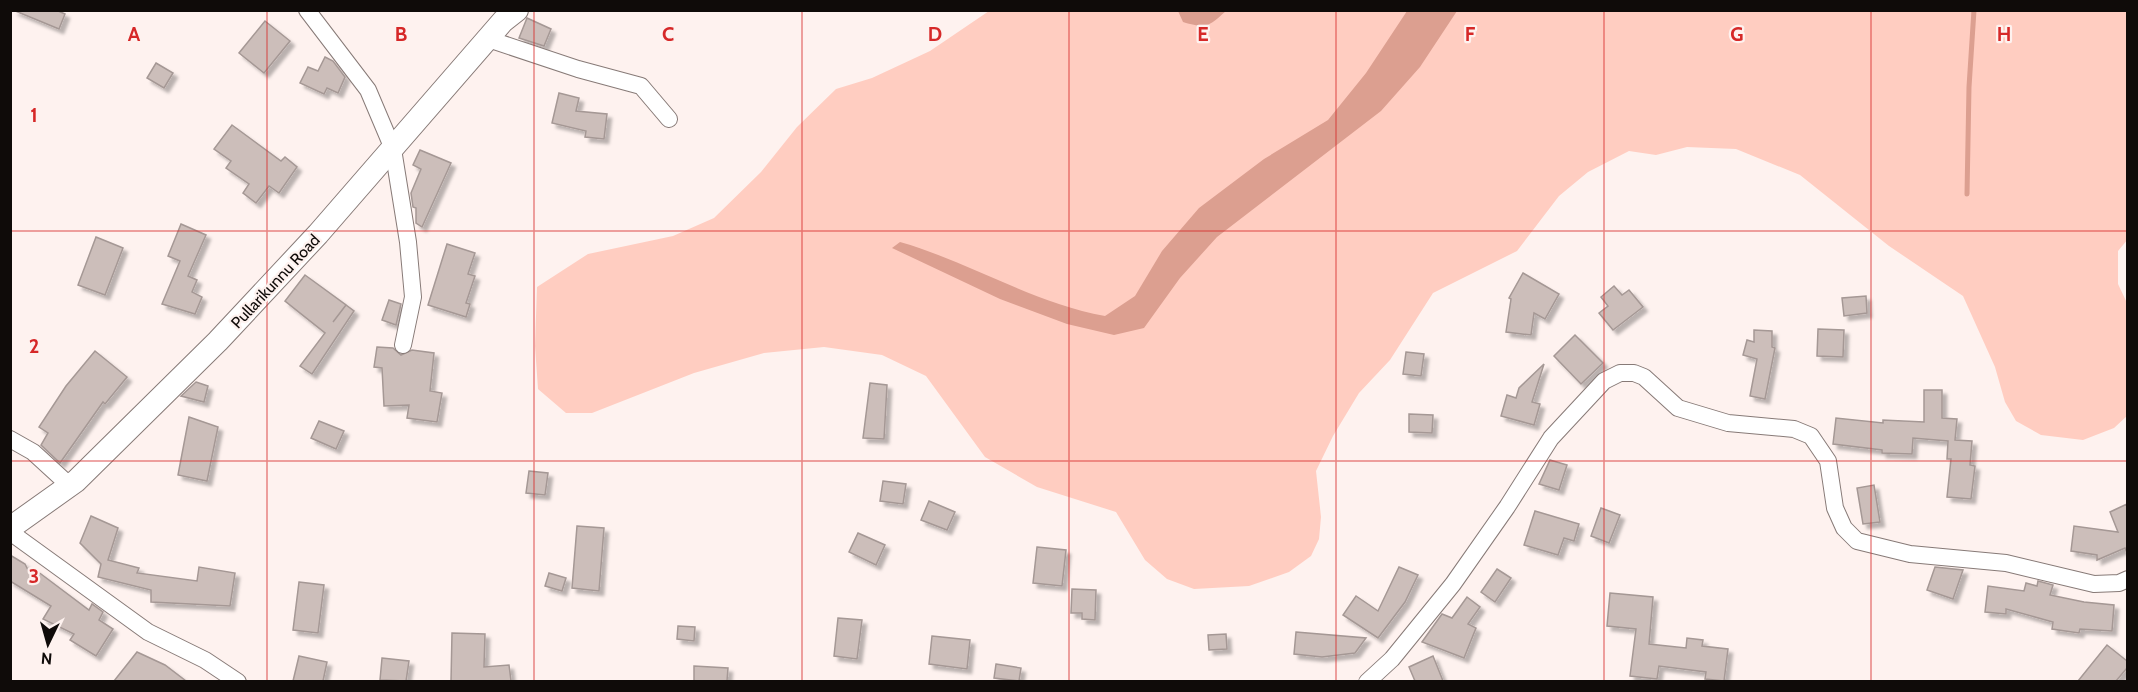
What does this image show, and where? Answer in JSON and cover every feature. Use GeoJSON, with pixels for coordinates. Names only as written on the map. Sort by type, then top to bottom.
{"type":"FeatureCollection","features":[{"type":"Feature","properties":{"kind":"main road","name":"Pullarikunnu Road"},"geometry":{"type":"LineString","coordinates":[[10,530],[69,485],[135,425],[218,341],[393,149],[488,39],[517,10]]}},
{"type":"Feature","properties":{"kind":"street"},"geometry":{"type":"LineString","coordinates":[[307,10],[368,90],[393,149],[408,242],[413,297],[404,345]]}},
{"type":"Feature","properties":{"kind":"street"},"geometry":{"type":"LineString","coordinates":[[488,39],[578,69],[641,86],[669,119]]}},
{"type":"Feature","properties":{"kind":"street"},"geometry":{"type":"LineString","coordinates":[[1367,681],[1392,659],[1453,584],[1507,507],[1551,438],[1604,381],[1620,373],[1634,373],[1644,377],[1678,408],[1728,423],[1794,429],[1811,436],[1828,461],[1835,508],[1844,528],[1857,541],[1910,554],[2006,563],[2094,584],[2120,583],[2127,579]]}},
{"type":"Feature","properties":{"kind":"street"},"geometry":{"type":"LineString","coordinates":[[10,440],[33,452],[69,485]]}},
{"type":"Feature","properties":{"kind":"street"},"geometry":{"type":"LineString","coordinates":[[10,530],[148,632],[205,660],[238,681]]}},
{"type":"Feature","properties":{"kind":"shaded area"},"geometry":{"type":"Polygon","coordinates":[[[989,11],[2127,11],[2128,239],[2118,251],[2118,284],[2127,303],[2128,415],[2114,428],[2083,440],[2041,435],[2016,421],[2005,402],[1995,367],[1963,296],[1889,246],[1800,175],[1736,149],[1687,147],[1656,155],[1629,151],[1588,172],[1559,196],[1517,251],[1433,293],[1390,360],[1359,393],[1333,436],[1316,471],[1321,517],[1319,539],[1311,556],[1289,572],[1249,586],[1194,589],[1167,579],[1145,560],[1116,512],[1037,487],[985,457],[926,376],[882,355],[824,347],[764,353],[694,373],[592,413],[566,413],[538,389],[535,346],[537,287],[588,254],[673,236],[714,218],[761,172],[797,127],[836,89],[872,78],[930,51],[989,11]]]}},
{"type":"Feature","properties":{"kind":"shaded area"},"geometry":{"type":"Polygon","coordinates":[[[1178,11],[1226,11],[1211,23],[1202,26],[1183,22],[1178,11]]]}},
{"type":"Feature","properties":{"kind":"shaded area"},"geometry":{"type":"Polygon","coordinates":[[[1407,11],[1457,11],[1420,67],[1381,111],[1217,237],[1180,278],[1144,328],[1114,335],[1067,324],[1000,299],[892,248],[900,242],[926,250],[1052,302],[1105,316],[1135,296],[1162,251],[1199,208],[1264,159],[1328,120],[1366,73],[1407,11]]]}},
{"type":"Feature","properties":{"kind":"building"},"geometry":{"type":"Polygon","coordinates":[[[13,10],[56,10],[65,14],[59,29],[13,10]]]}},
{"type":"Feature","properties":{"kind":"building"},"geometry":{"type":"Polygon","coordinates":[[[527,18],[551,29],[544,46],[519,38],[527,18]]]}},
{"type":"Feature","properties":{"kind":"building"},"geometry":{"type":"Polygon","coordinates":[[[265,21],[290,41],[264,73],[239,53],[265,21]]]}},
{"type":"Feature","properties":{"kind":"building"},"geometry":{"type":"Polygon","coordinates":[[[325,57],[333,61],[345,77],[338,93],[327,88],[324,94],[300,83],[308,67],[318,71],[325,57]]]}},
{"type":"Feature","properties":{"kind":"building"},"geometry":{"type":"Polygon","coordinates":[[[156,63],[173,73],[164,88],[147,78],[156,63]]]}},
{"type":"Feature","properties":{"kind":"building"},"geometry":{"type":"Polygon","coordinates":[[[559,93],[579,98],[576,111],[607,114],[604,139],[585,137],[586,131],[552,123],[559,93]]]}},
{"type":"Feature","properties":{"kind":"building"},"geometry":{"type":"Polygon","coordinates":[[[232,125],[281,161],[285,157],[297,167],[279,193],[269,186],[256,203],[243,193],[249,184],[226,168],[231,161],[214,149],[232,125]]]}},
{"type":"Feature","properties":{"kind":"building"},"geometry":{"type":"Polygon","coordinates":[[[420,150],[451,163],[422,227],[416,223],[416,208],[413,207],[411,193],[421,169],[413,165],[420,150]]]}},
{"type":"Feature","properties":{"kind":"building"},"geometry":{"type":"Polygon","coordinates":[[[181,224],[206,235],[188,276],[197,280],[192,292],[202,297],[195,314],[162,304],[180,261],[168,256],[181,224]]]}},
{"type":"Feature","properties":{"kind":"building"},"geometry":{"type":"Polygon","coordinates":[[[96,237],[123,248],[105,295],[78,285],[96,237]]]}},
{"type":"Feature","properties":{"kind":"building"},"geometry":{"type":"Polygon","coordinates":[[[447,244],[475,253],[468,274],[475,276],[466,303],[470,304],[466,317],[428,305],[447,244]]]}},
{"type":"Feature","properties":{"kind":"building"},"geometry":{"type":"Polygon","coordinates":[[[1523,273],[1559,294],[1545,319],[1534,313],[1531,335],[1506,332],[1511,299],[1509,298],[1523,273]]]}},
{"type":"Feature","properties":{"kind":"building"},"geometry":{"type":"Polygon","coordinates":[[[305,275],[354,311],[312,374],[300,366],[325,333],[285,301],[305,275]]]}},
{"type":"Feature","properties":{"kind":"building"},"geometry":{"type":"Polygon","coordinates":[[[1614,286],[1622,295],[1629,290],[1643,307],[1613,330],[1599,313],[1608,306],[1601,297],[1614,286]]]}},
{"type":"Feature","properties":{"kind":"building"},"geometry":{"type":"Polygon","coordinates":[[[1866,296],[1867,313],[1844,316],[1842,298],[1866,296]]]}},
{"type":"Feature","properties":{"kind":"building"},"geometry":{"type":"Polygon","coordinates":[[[389,300],[401,304],[396,325],[382,320],[389,300]]]}},
{"type":"Feature","properties":{"kind":"building"},"geometry":{"type":"Polygon","coordinates":[[[1818,329],[1844,330],[1843,357],[1817,356],[1818,329]]]}},
{"type":"Feature","properties":{"kind":"building"},"geometry":{"type":"Polygon","coordinates":[[[1754,330],[1772,331],[1772,347],[1775,348],[1765,399],[1750,396],[1757,359],[1743,355],[1747,340],[1754,342],[1754,330]]]}},
{"type":"Feature","properties":{"kind":"building"},"geometry":{"type":"Polygon","coordinates":[[[1575,335],[1603,363],[1581,384],[1554,356],[1575,335]]]}},
{"type":"Feature","properties":{"kind":"building"},"geometry":{"type":"Polygon","coordinates":[[[377,347],[393,348],[401,355],[412,350],[434,353],[430,391],[442,393],[437,422],[407,418],[409,405],[384,406],[382,368],[374,367],[377,347]]]}},
{"type":"Feature","properties":{"kind":"building"},"geometry":{"type":"Polygon","coordinates":[[[95,351],[127,377],[105,404],[103,402],[60,463],[41,445],[48,433],[39,427],[66,386],[95,351]]]}},
{"type":"Feature","properties":{"kind":"building"},"geometry":{"type":"Polygon","coordinates":[[[1406,352],[1424,354],[1421,376],[1403,374],[1406,352]]]}},
{"type":"Feature","properties":{"kind":"building"},"geometry":{"type":"Polygon","coordinates":[[[1544,364],[1532,402],[1540,404],[1534,425],[1501,416],[1507,395],[1516,398],[1519,388],[1544,364]]]}},
{"type":"Feature","properties":{"kind":"building"},"geometry":{"type":"Polygon","coordinates":[[[196,382],[208,386],[204,402],[181,396],[196,382]]]}},
{"type":"Feature","properties":{"kind":"building"},"geometry":{"type":"Polygon","coordinates":[[[870,383],[887,385],[884,439],[863,438],[870,383]]]}},
{"type":"Feature","properties":{"kind":"building"},"geometry":{"type":"Polygon","coordinates":[[[1924,390],[1942,390],[1942,418],[1957,419],[1955,440],[1972,441],[1970,465],[1975,466],[1971,499],[1947,497],[1951,459],[1947,459],[1948,441],[1913,438],[1912,454],[1882,453],[1882,450],[1833,444],[1836,418],[1883,423],[1883,420],[1924,422],[1924,390]]]}},
{"type":"Feature","properties":{"kind":"building"},"geometry":{"type":"Polygon","coordinates":[[[1409,414],[1433,415],[1432,433],[1409,432],[1409,414]]]}},
{"type":"Feature","properties":{"kind":"building"},"geometry":{"type":"Polygon","coordinates":[[[189,417],[218,427],[207,481],[178,475],[189,417]]]}},
{"type":"Feature","properties":{"kind":"building"},"geometry":{"type":"Polygon","coordinates":[[[319,421],[344,431],[336,449],[311,438],[319,421]]]}},
{"type":"Feature","properties":{"kind":"building"},"geometry":{"type":"Polygon","coordinates":[[[1550,460],[1567,465],[1559,490],[1539,484],[1550,460]]]}},
{"type":"Feature","properties":{"kind":"building"},"geometry":{"type":"Polygon","coordinates":[[[529,471],[548,473],[545,495],[526,493],[529,471]]]}},
{"type":"Feature","properties":{"kind":"building"},"geometry":{"type":"Polygon","coordinates":[[[883,481],[906,484],[903,504],[880,501],[883,481]]]}},
{"type":"Feature","properties":{"kind":"building"},"geometry":{"type":"Polygon","coordinates":[[[1874,485],[1880,522],[1863,524],[1857,488],[1874,485]]]}},
{"type":"Feature","properties":{"kind":"building"},"geometry":{"type":"Polygon","coordinates":[[[929,501],[955,512],[947,530],[921,520],[929,501]]]}},
{"type":"Feature","properties":{"kind":"building"},"geometry":{"type":"Polygon","coordinates":[[[2127,504],[2127,553],[2125,548],[2097,560],[2097,555],[2071,551],[2074,526],[2118,532],[2110,512],[2127,504]]]}},
{"type":"Feature","properties":{"kind":"building"},"geometry":{"type":"Polygon","coordinates":[[[1601,508],[1620,515],[1609,543],[1591,536],[1601,508]]]}},
{"type":"Feature","properties":{"kind":"building"},"geometry":{"type":"Polygon","coordinates":[[[1535,511],[1579,524],[1574,541],[1564,538],[1558,555],[1524,545],[1535,511]]]}},
{"type":"Feature","properties":{"kind":"building"},"geometry":{"type":"Polygon","coordinates":[[[91,516],[118,528],[108,560],[139,568],[137,573],[197,581],[199,567],[235,573],[230,606],[151,602],[151,590],[98,577],[101,564],[80,543],[91,516]]]}},
{"type":"Feature","properties":{"kind":"building"},"geometry":{"type":"Polygon","coordinates":[[[577,526],[604,528],[599,591],[572,588],[577,526]]]}},
{"type":"Feature","properties":{"kind":"building"},"geometry":{"type":"Polygon","coordinates":[[[858,533],[885,545],[876,565],[849,552],[858,533]]]}},
{"type":"Feature","properties":{"kind":"building"},"geometry":{"type":"Polygon","coordinates":[[[1037,547],[1066,550],[1062,586],[1033,583],[1037,547]]]}},
{"type":"Feature","properties":{"kind":"building"},"geometry":{"type":"Polygon","coordinates":[[[10,555],[25,564],[29,572],[32,568],[89,610],[92,604],[103,612],[99,620],[113,629],[96,656],[70,640],[74,634],[43,619],[51,606],[10,581],[10,555]]]}},
{"type":"Feature","properties":{"kind":"building"},"geometry":{"type":"Polygon","coordinates":[[[1399,567],[1418,575],[1405,602],[1378,638],[1343,615],[1356,596],[1378,611],[1399,567]]]}},
{"type":"Feature","properties":{"kind":"building"},"geometry":{"type":"Polygon","coordinates":[[[1935,567],[1963,570],[1953,599],[1927,590],[1935,567]]]}},
{"type":"Feature","properties":{"kind":"building"},"geometry":{"type":"Polygon","coordinates":[[[1497,569],[1511,578],[1495,602],[1481,592],[1497,569]]]}},
{"type":"Feature","properties":{"kind":"building"},"geometry":{"type":"Polygon","coordinates":[[[549,573],[566,578],[562,591],[545,586],[549,573]]]}},
{"type":"Feature","properties":{"kind":"building"},"geometry":{"type":"Polygon","coordinates":[[[2038,581],[2053,585],[2050,595],[2114,605],[2112,631],[2080,629],[2079,633],[2052,629],[2053,622],[2006,609],[2006,614],[1985,612],[1988,586],[2024,591],[2026,583],[2037,586],[2038,581]]]}},
{"type":"Feature","properties":{"kind":"building"},"geometry":{"type":"Polygon","coordinates":[[[299,582],[324,585],[318,633],[293,630],[299,582]]]}},
{"type":"Feature","properties":{"kind":"building"},"geometry":{"type":"Polygon","coordinates":[[[1072,589],[1096,590],[1095,620],[1082,619],[1082,613],[1071,613],[1072,589]]]}},
{"type":"Feature","properties":{"kind":"building"},"geometry":{"type":"Polygon","coordinates":[[[1610,593],[1653,597],[1649,644],[1686,648],[1687,638],[1703,640],[1702,646],[1728,649],[1724,681],[1705,679],[1706,672],[1659,666],[1657,679],[1630,676],[1636,629],[1607,626],[1610,593]]]}},
{"type":"Feature","properties":{"kind":"building"},"geometry":{"type":"Polygon","coordinates":[[[1467,597],[1480,607],[1468,624],[1476,628],[1464,658],[1422,642],[1442,614],[1452,618],[1467,597]]]}},
{"type":"Feature","properties":{"kind":"building"},"geometry":{"type":"Polygon","coordinates":[[[838,618],[862,620],[857,659],[834,656],[838,618]]]}},
{"type":"Feature","properties":{"kind":"building"},"geometry":{"type":"Polygon","coordinates":[[[678,626],[695,627],[694,641],[677,639],[678,626]]]}},
{"type":"Feature","properties":{"kind":"building"},"geometry":{"type":"Polygon","coordinates":[[[1296,632],[1366,638],[1355,653],[1322,657],[1294,654],[1296,632]]]}},
{"type":"Feature","properties":{"kind":"building"},"geometry":{"type":"Polygon","coordinates":[[[452,633],[485,634],[484,667],[509,665],[511,681],[451,681],[452,633]]]}},
{"type":"Feature","properties":{"kind":"building"},"geometry":{"type":"Polygon","coordinates":[[[1226,634],[1227,649],[1209,650],[1208,635],[1226,634]]]}},
{"type":"Feature","properties":{"kind":"building"},"geometry":{"type":"Polygon","coordinates":[[[932,636],[970,640],[967,669],[929,664],[932,636]]]}},
{"type":"Feature","properties":{"kind":"building"},"geometry":{"type":"Polygon","coordinates":[[[2107,645],[2127,661],[2127,668],[2116,681],[2078,681],[2107,645]]]}},
{"type":"Feature","properties":{"kind":"building"},"geometry":{"type":"Polygon","coordinates":[[[137,652],[165,665],[186,681],[114,681],[137,652]]]}},
{"type":"Feature","properties":{"kind":"building"},"geometry":{"type":"Polygon","coordinates":[[[299,656],[327,662],[323,681],[293,681],[299,656]]]}},
{"type":"Feature","properties":{"kind":"building"},"geometry":{"type":"Polygon","coordinates":[[[1433,656],[1443,681],[1415,681],[1409,667],[1433,656]]]}},
{"type":"Feature","properties":{"kind":"building"},"geometry":{"type":"Polygon","coordinates":[[[382,658],[409,661],[406,681],[380,680],[382,658]]]}},
{"type":"Feature","properties":{"kind":"building"},"geometry":{"type":"Polygon","coordinates":[[[996,664],[1021,668],[1019,681],[994,678],[996,664]]]}},
{"type":"Feature","properties":{"kind":"building"},"geometry":{"type":"Polygon","coordinates":[[[694,666],[728,668],[727,681],[694,681],[694,666]]]}},
{"type":"Feature","properties":{"kind":"waterway"},"geometry":{"type":"LineString","coordinates":[[1967,194],[1969,87],[1974,10]]}}]}
